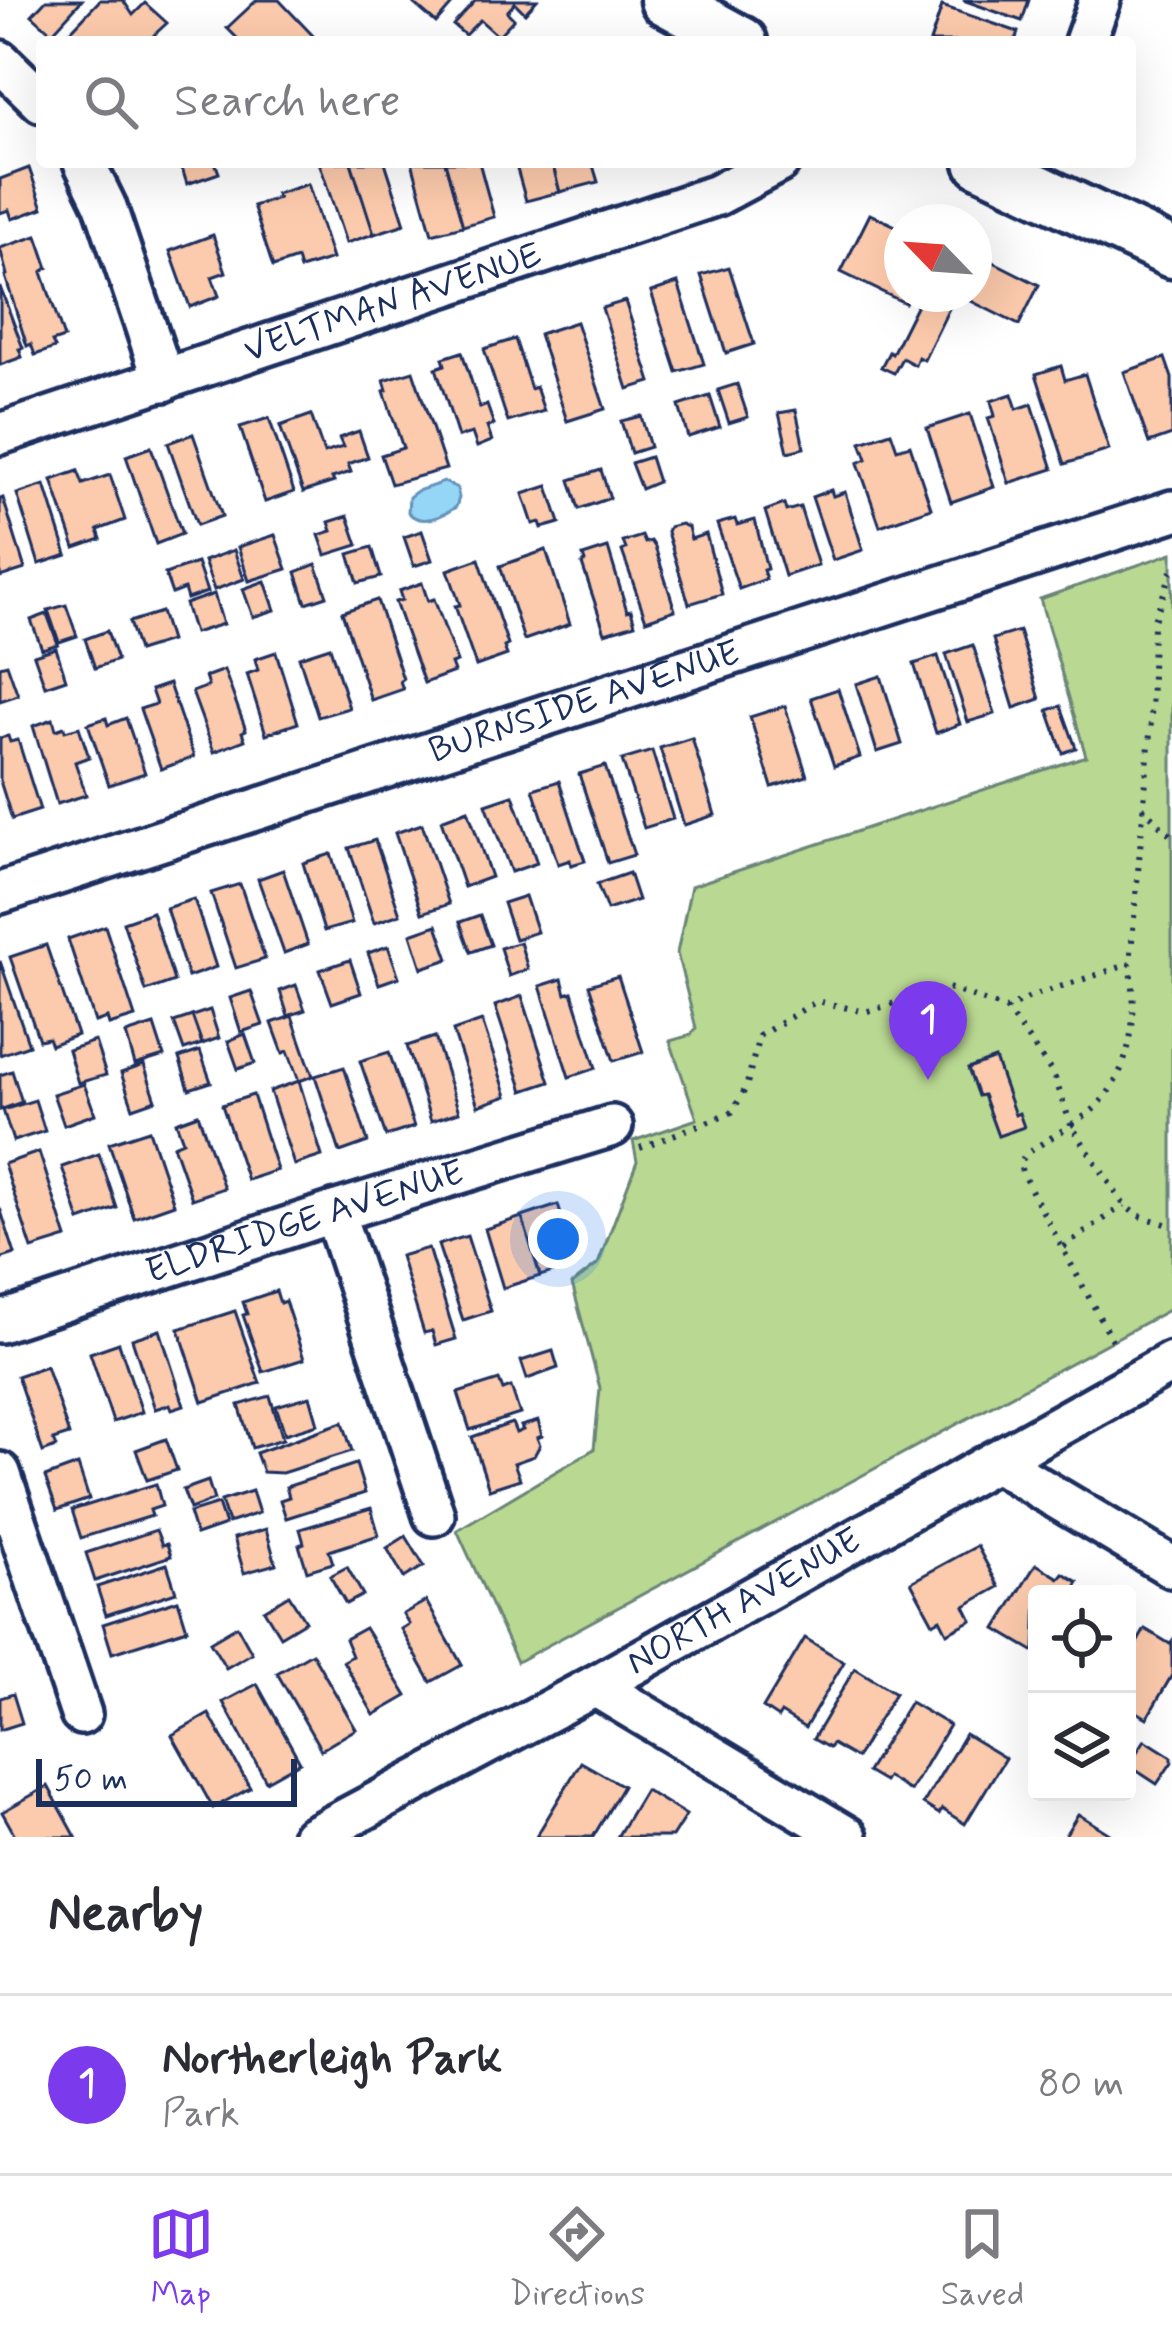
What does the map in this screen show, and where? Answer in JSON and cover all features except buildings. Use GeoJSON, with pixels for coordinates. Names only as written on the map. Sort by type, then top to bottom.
{"type":"FeatureCollection","features":[{"type":"Feature","properties":{"kind":"street"},"geometry":{"type":"LineString","coordinates":[[665,0],[731,36]]}},
{"type":"Feature","properties":{"kind":"street"},"geometry":{"type":"LineString","coordinates":[[1087,36],[1100,0]]}},
{"type":"Feature","properties":{"kind":"street"},"geometry":{"type":"LineString","coordinates":[[0,61],[36,96]]}},
{"type":"Feature","properties":{"kind":"street"},"geometry":{"type":"LineString","coordinates":[[87,168],[105,205],[164,381]]}},
{"type":"Feature","properties":{"kind":"street","name":"VELTMAN AVENUE"},"geometry":{"type":"LineString","coordinates":[[0,434],[717,195],[768,168]]}},
{"type":"Feature","properties":{"kind":"street"},"geometry":{"type":"LineString","coordinates":[[1038,174],[1172,253]]}},
{"type":"Feature","properties":{"kind":"street","name":"BURNSIDE AVENUE"},"geometry":{"type":"LineString","coordinates":[[0,892],[1172,511]]}},
{"type":"Feature","properties":{"kind":"street","name":"ELDRIDGE AVENUE"},"geometry":{"type":"LineString","coordinates":[[0,1322],[334,1212],[618,1140]]}},
{"type":"Feature","properties":{"kind":"street"},"geometry":{"type":"LineString","coordinates":[[334,1212],[434,1515]]}},
{"type":"Feature","properties":{"kind":"street","name":"NORTH AVENUE"},"geometry":{"type":"LineString","coordinates":[[312,1837],[595,1686],[1172,1362]]}},
{"type":"Feature","properties":{"kind":"street"},"geometry":{"type":"LineString","coordinates":[[996,1462],[1172,1567]]}},
{"type":"Feature","properties":{"kind":"street"},"geometry":{"type":"LineString","coordinates":[[0,1473],[81,1714]]}},
{"type":"Feature","properties":{"kind":"street"},"geometry":{"type":"LineString","coordinates":[[595,1686],[847,1837]]}},
{"type":"Feature","properties":{"kind":"path"},"geometry":{"type":"LineString","coordinates":[[1114,1344],[1020,1163],[1027,1153],[1096,1106],[1130,1044],[1134,984],[1130,964],[1151,722],[1154,623],[1172,572]]}},
{"type":"Feature","properties":{"kind":"path"},"geometry":{"type":"LineString","coordinates":[[1142,807],[1172,837]]}},
{"type":"Feature","properties":{"kind":"path"},"geometry":{"type":"LineString","coordinates":[[1006,1009],[1130,964]]}},
{"type":"Feature","properties":{"kind":"path"},"geometry":{"type":"LineString","coordinates":[[618,1140],[733,1112],[746,1088],[759,1036],[817,1001],[865,1012],[948,988],[1006,1009],[1054,1076],[1071,1125],[1124,1205],[1172,1226]]}},
{"type":"Feature","properties":{"kind":"path"},"geometry":{"type":"LineString","coordinates":[[1064,1247],[1124,1205]]}},
{"type":"Feature","properties":{"kind":"green space"},"geometry":{"type":"Polygon","coordinates":[[[1172,553],[1172,1308],[517,1662],[457,1530],[594,1449],[600,1388],[572,1284],[598,1264],[637,1161],[633,1141],[697,1119],[670,1041],[691,1035],[696,1028],[677,953],[691,886],[1086,756],[1040,599],[1172,553]]]}},
{"type":"Feature","properties":{"kind":"water"},"geometry":{"type":"Polygon","coordinates":[[[444,482],[457,488],[456,507],[425,520],[408,512],[409,497],[444,482]]]}},
{"type":"Feature","properties":{"kind":"place","name":"Northerleigh Park"},"geometry":{"type":"Point","coordinates":[928,1080]}}]}
